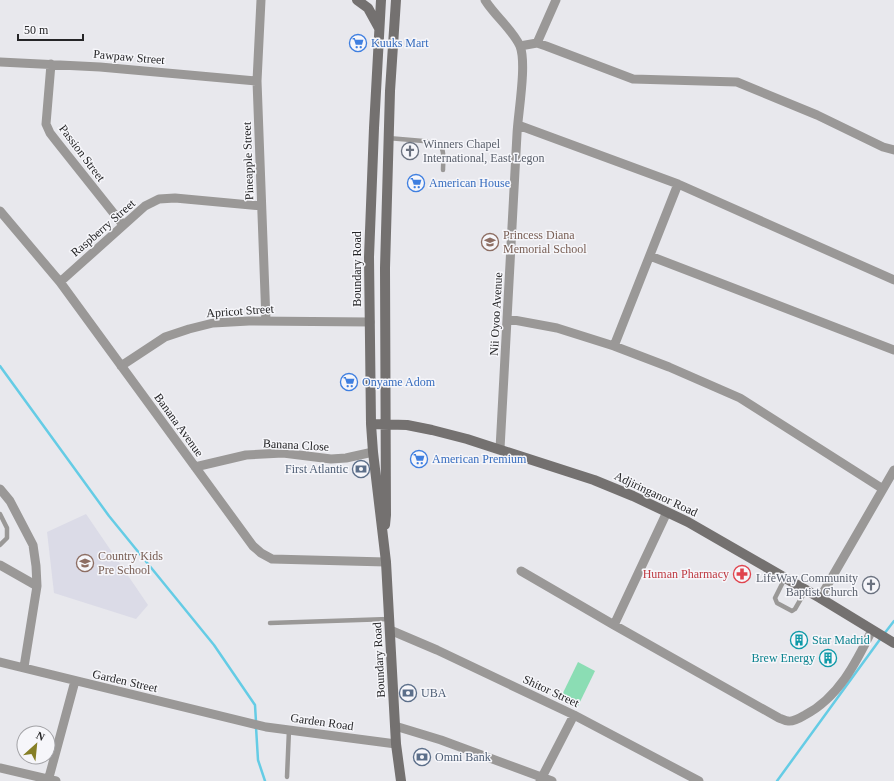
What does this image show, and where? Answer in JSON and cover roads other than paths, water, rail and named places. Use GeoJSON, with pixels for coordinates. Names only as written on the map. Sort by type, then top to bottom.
{"type":"FeatureCollection","features":[{"type":"Feature","properties":{"kind":"main road"},"geometry":{"type":"LineString","coordinates":[[358,0],[368,8],[379,28]]}},
{"type":"Feature","properties":{"kind":"main road","name":"Boundary Road"},"geometry":{"type":"LineString","coordinates":[[382,0],[379,28],[369,257],[371,424],[380,516],[384,537],[396,744],[401,781]]}},
{"type":"Feature","properties":{"kind":"main road","name":"Boundary Road"},"geometry":{"type":"LineString","coordinates":[[384,537],[386,514],[385,268],[388,138],[396,0]]}},
{"type":"Feature","properties":{"kind":"main road","name":"Adjiringanor Road"},"geometry":{"type":"LineString","coordinates":[[371,424],[407,425],[432,430],[500,449],[594,480],[633,496],[688,522],[894,642]]}},
{"type":"Feature","properties":{"kind":"street","name":"Pineapple Street"},"geometry":{"type":"LineString","coordinates":[[261,0],[256,81],[266,321]]}},
{"type":"Feature","properties":{"kind":"street","name":"Nii Oyoo Avenue"},"geometry":{"type":"LineString","coordinates":[[485,0],[520,46],[523,61],[500,449]]}},
{"type":"Feature","properties":{"kind":"street"},"geometry":{"type":"LineString","coordinates":[[537,44],[556,0]]}},
{"type":"Feature","properties":{"kind":"street"},"geometry":{"type":"LineString","coordinates":[[520,46],[537,44],[633,79],[737,82],[810,112],[883,147],[894,150]]}},
{"type":"Feature","properties":{"kind":"street","name":"Pawpaw Street"},"geometry":{"type":"LineString","coordinates":[[0,62],[100,67],[256,81]]}},
{"type":"Feature","properties":{"kind":"street","name":"Passion Street"},"geometry":{"type":"LineString","coordinates":[[51,64],[46,124],[50,133],[123,225]]}},
{"type":"Feature","properties":{"kind":"street"},"geometry":{"type":"LineString","coordinates":[[518,126],[678,184],[894,280]]}},
{"type":"Feature","properties":{"kind":"street"},"geometry":{"type":"LineString","coordinates":[[614,346],[678,184]]}},
{"type":"Feature","properties":{"kind":"street","name":"Raspberry Street"},"geometry":{"type":"LineString","coordinates":[[60,282],[145,206],[159,199],[175,198],[261,206]]}},
{"type":"Feature","properties":{"kind":"street","name":"Banana Avenue"},"geometry":{"type":"LineString","coordinates":[[0,211],[60,282],[253,546],[261,553],[272,559],[386,562]]}},
{"type":"Feature","properties":{"kind":"street"},"geometry":{"type":"LineString","coordinates":[[650,256],[894,350]]}},
{"type":"Feature","properties":{"kind":"street"},"geometry":{"type":"LineString","coordinates":[[508,319],[556,328],[614,346],[740,398],[883,489]]}},
{"type":"Feature","properties":{"kind":"street","name":"Apricot Street"},"geometry":{"type":"LineString","coordinates":[[121,366],[165,337],[213,323],[266,321],[370,322]]}},
{"type":"Feature","properties":{"kind":"street","name":"Banana Close"},"geometry":{"type":"LineString","coordinates":[[195,467],[246,455],[283,454],[331,459],[346,458],[373,452]]}},
{"type":"Feature","properties":{"kind":"street"},"geometry":{"type":"LineString","coordinates":[[820,598],[894,470]]}},
{"type":"Feature","properties":{"kind":"street"},"geometry":{"type":"LineString","coordinates":[[0,489],[10,501],[33,545],[37,586],[24,667]]}},
{"type":"Feature","properties":{"kind":"street"},"geometry":{"type":"LineString","coordinates":[[614,625],[667,512]]}},
{"type":"Feature","properties":{"kind":"street"},"geometry":{"type":"LineString","coordinates":[[0,565],[37,586]]}},
{"type":"Feature","properties":{"kind":"street"},"geometry":{"type":"LineString","coordinates":[[521,571],[779,718],[788,721],[795,720],[815,710],[836,691],[875,631]]}},
{"type":"Feature","properties":{"kind":"street","name":"Shitor Street"},"geometry":{"type":"LineString","coordinates":[[390,630],[437,650],[574,715],[699,781]]}},
{"type":"Feature","properties":{"kind":"street","name":"Garden Street"},"geometry":{"type":"LineString","coordinates":[[0,662],[245,723]]}},
{"type":"Feature","properties":{"kind":"street"},"geometry":{"type":"LineString","coordinates":[[0,768],[51,780],[75,681]]}},
{"type":"Feature","properties":{"kind":"street"},"geometry":{"type":"LineString","coordinates":[[540,779],[574,715]]}},
{"type":"Feature","properties":{"kind":"street","name":"Garden Road"},"geometry":{"type":"LineString","coordinates":[[245,723],[396,744]]}},
{"type":"Feature","properties":{"kind":"street"},"geometry":{"type":"LineString","coordinates":[[395,726],[441,740],[540,779],[552,781]]}},
{"type":"Feature","properties":{"kind":"lane"},"geometry":{"type":"LineString","coordinates":[[388,138],[435,142],[440,144],[443,148],[443,170]]}},
{"type":"Feature","properties":{"kind":"lane"},"geometry":{"type":"LineString","coordinates":[[0,514],[7,528],[7,538],[0,545]]}},
{"type":"Feature","properties":{"kind":"lane"},"geometry":{"type":"LineString","coordinates":[[785,578],[775,601],[789,610],[795,609],[806,590]]}},
{"type":"Feature","properties":{"kind":"lane"},"geometry":{"type":"LineString","coordinates":[[270,623],[389,619]]}},
{"type":"Feature","properties":{"kind":"lane"},"geometry":{"type":"LineString","coordinates":[[287,777],[289,730]]}},
{"type":"Feature","properties":{"kind":"waterway"},"geometry":{"type":"LineString","coordinates":[[0,366],[109,516],[214,645],[255,705],[256,722]]}},
{"type":"Feature","properties":{"kind":"waterway"},"geometry":{"type":"LineString","coordinates":[[884,634],[894,621]]}},
{"type":"Feature","properties":{"kind":"waterway"},"geometry":{"type":"LineString","coordinates":[[777,781],[881,638]]}},
{"type":"Feature","properties":{"kind":"waterway"},"geometry":{"type":"LineString","coordinates":[[256,727],[258,760],[265,781]]}},
{"type":"Feature","properties":{"kind":"place","name":"Kuuks Mart"},"geometry":{"type":"Point","coordinates":[358,43]}},
{"type":"Feature","properties":{"kind":"place","name":"Winners Chapel International, East Legon"},"geometry":{"type":"Point","coordinates":[410,151]}},
{"type":"Feature","properties":{"kind":"place","name":"American House"},"geometry":{"type":"Point","coordinates":[416,183]}},
{"type":"Feature","properties":{"kind":"place","name":"Princess Diana Memorial School"},"geometry":{"type":"Point","coordinates":[490,242]}},
{"type":"Feature","properties":{"kind":"place","name":"Onyame Adom"},"geometry":{"type":"Point","coordinates":[349,382]}},
{"type":"Feature","properties":{"kind":"place","name":"American Premium"},"geometry":{"type":"Point","coordinates":[419,459]}},
{"type":"Feature","properties":{"kind":"place","name":"First Atlantic"},"geometry":{"type":"Point","coordinates":[361,469]}},
{"type":"Feature","properties":{"kind":"place","name":"Country Kids Pre School"},"geometry":{"type":"Point","coordinates":[85,563]}},
{"type":"Feature","properties":{"kind":"place","name":"Human Pharmacy"},"geometry":{"type":"Point","coordinates":[742,574]}},
{"type":"Feature","properties":{"kind":"place","name":"LifeWay Community Baptist Church"},"geometry":{"type":"Point","coordinates":[871,585]}},
{"type":"Feature","properties":{"kind":"place","name":"Star Madrid"},"geometry":{"type":"Point","coordinates":[799,640]}},
{"type":"Feature","properties":{"kind":"place","name":"Brew Energy"},"geometry":{"type":"Point","coordinates":[828,658]}},
{"type":"Feature","properties":{"kind":"place","name":"UBA"},"geometry":{"type":"Point","coordinates":[408,693]}},
{"type":"Feature","properties":{"kind":"place","name":"Omni Bank"},"geometry":{"type":"Point","coordinates":[422,757]}}]}
